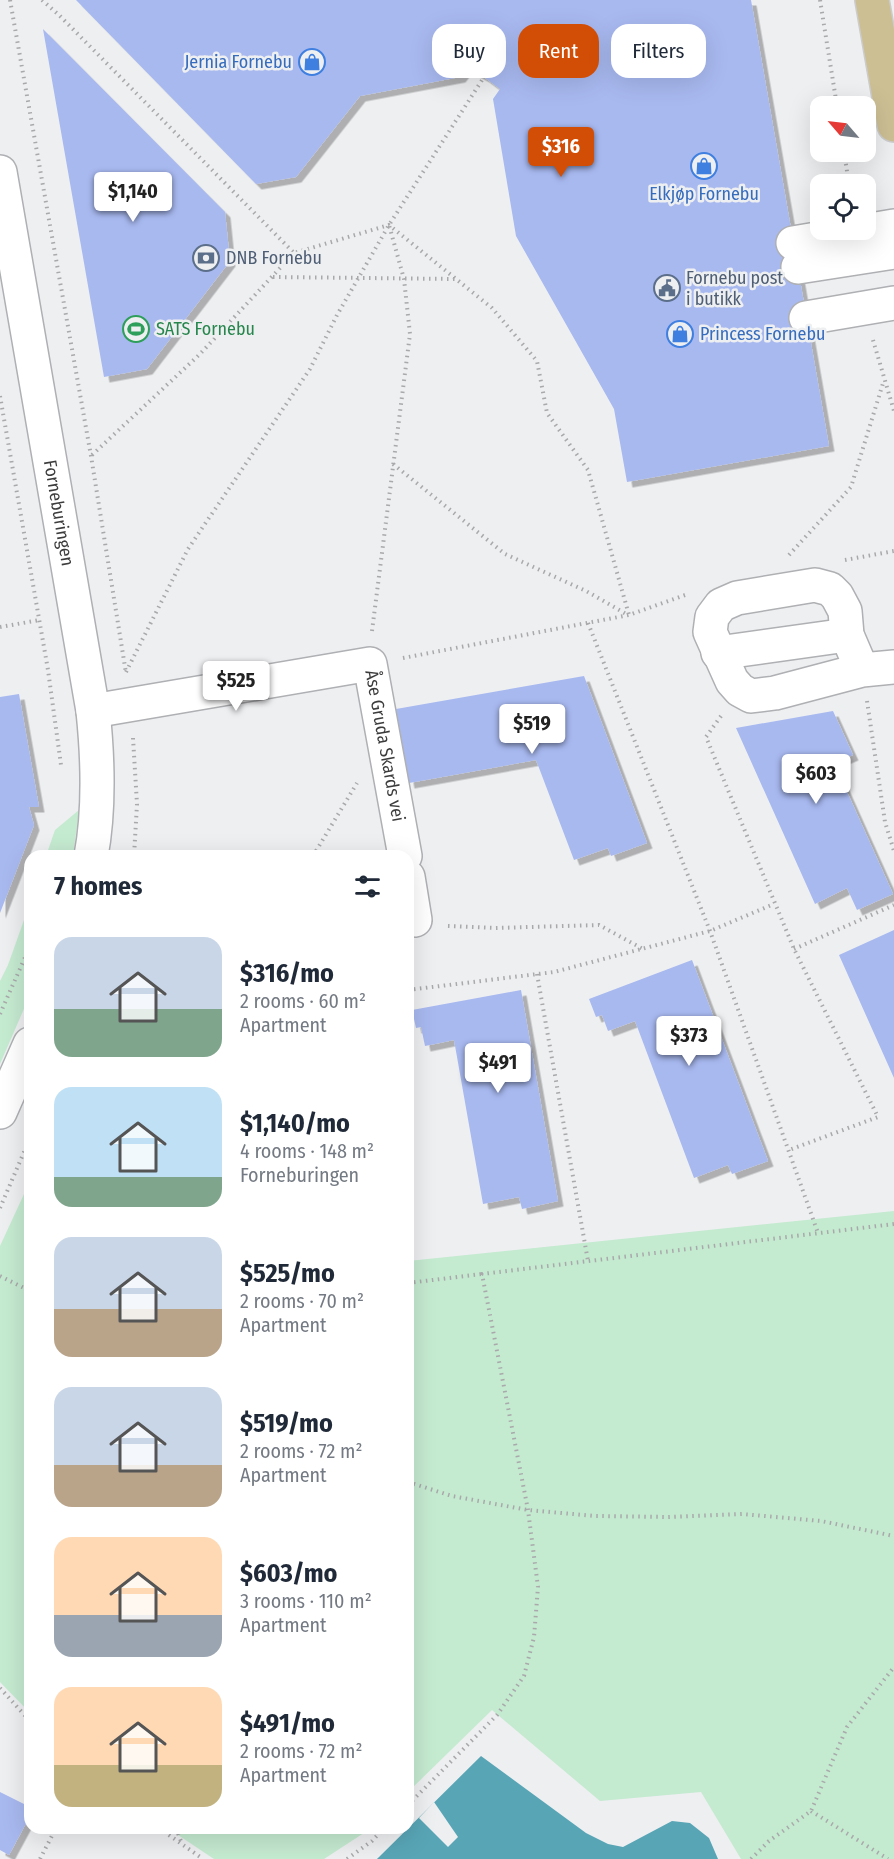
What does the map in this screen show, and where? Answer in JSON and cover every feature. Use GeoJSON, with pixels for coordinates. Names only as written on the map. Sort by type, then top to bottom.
{"type":"FeatureCollection","features":[{"type":"Feature","properties":{"kind":"main road"},"geometry":{"type":"LineString","coordinates":[[872,0],[894,125]]}},
{"type":"Feature","properties":{"kind":"street","name":"Forneburingen"},"geometry":{"type":"LineString","coordinates":[[0,172],[93,711],[98,752],[98,792],[92,850]]}},
{"type":"Feature","properties":{"kind":"street"},"geometry":{"type":"LineString","coordinates":[[894,226],[795,255],[894,252]]}},
{"type":"Feature","properties":{"kind":"street"},"geometry":{"type":"LineString","coordinates":[[806,318],[894,303]]}},
{"type":"Feature","properties":{"kind":"street"},"geometry":{"type":"LineString","coordinates":[[815,585],[830,589],[837,596],[845,611],[847,635],[878,669],[775,693],[751,696],[740,690],[732,681],[718,653],[710,632],[712,617],[720,605],[737,598],[815,585]]}},
{"type":"Feature","properties":{"kind":"street"},"geometry":{"type":"LineString","coordinates":[[718,653],[847,635]]}},
{"type":"Feature","properties":{"kind":"street","name":"Åse Gruda Skards vei"},"geometry":{"type":"LineString","coordinates":[[93,711],[128,688],[370,664],[404,850]]}},
{"type":"Feature","properties":{"kind":"street"},"geometry":{"type":"LineString","coordinates":[[414,914],[415,920]]}},
{"type":"Feature","properties":{"kind":"street"},"geometry":{"type":"LineString","coordinates":[[0,1112],[18,1048]]}},
{"type":"Feature","properties":{"kind":"path"},"geometry":{"type":"LineString","coordinates":[[10,0],[91,456],[128,688],[137,804],[134,850]]}},
{"type":"Feature","properties":{"kind":"path"},"geometry":{"type":"LineString","coordinates":[[42,0],[294,253]]}},
{"type":"Feature","properties":{"kind":"path"},"geometry":{"type":"LineString","coordinates":[[820,0],[835,96]]}},
{"type":"Feature","properties":{"kind":"path"},"geometry":{"type":"LineString","coordinates":[[128,688],[188,549],[310,369],[389,225],[483,78]]}},
{"type":"Feature","properties":{"kind":"path"},"geometry":{"type":"LineString","coordinates":[[91,456],[200,354],[294,253],[389,225]]}},
{"type":"Feature","properties":{"kind":"path"},"geometry":{"type":"LineString","coordinates":[[389,225],[404,279],[410,334],[373,617],[370,664],[629,615],[690,593]]}},
{"type":"Feature","properties":{"kind":"path"},"geometry":{"type":"LineString","coordinates":[[389,225],[492,308],[537,362],[547,413],[588,470],[629,615]]}},
{"type":"Feature","properties":{"kind":"path"},"geometry":{"type":"LineString","coordinates":[[272,277],[455,279]]}},
{"type":"Feature","properties":{"kind":"path"},"geometry":{"type":"LineString","coordinates":[[782,563],[851,487],[884,380]]}},
{"type":"Feature","properties":{"kind":"path"},"geometry":{"type":"LineString","coordinates":[[0,396],[63,775]]}},
{"type":"Feature","properties":{"kind":"path"},"geometry":{"type":"LineString","coordinates":[[393,464],[505,554],[586,591],[629,615]]}},
{"type":"Feature","properties":{"kind":"path"},"geometry":{"type":"LineString","coordinates":[[840,560],[894,550]]}},
{"type":"Feature","properties":{"kind":"path"},"geometry":{"type":"LineString","coordinates":[[0,627],[75,610]]}},
{"type":"Feature","properties":{"kind":"path"},"geometry":{"type":"LineString","coordinates":[[588,623],[710,931],[818,1233]]}},
{"type":"Feature","properties":{"kind":"path"},"geometry":{"type":"LineString","coordinates":[[878,669],[885,822],[894,851]]}},
{"type":"Feature","properties":{"kind":"path"},"geometry":{"type":"LineString","coordinates":[[740,690],[706,737],[794,949],[878,1117],[789,1150]]}},
{"type":"Feature","properties":{"kind":"path"},"geometry":{"type":"LineString","coordinates":[[317,850],[384,739]]}},
{"type":"Feature","properties":{"kind":"path"},"geometry":{"type":"LineString","coordinates":[[414,989],[554,972],[710,931],[774,904]]}},
{"type":"Feature","properties":{"kind":"path"},"geometry":{"type":"LineString","coordinates":[[794,949],[894,905]]}},
{"type":"Feature","properties":{"kind":"path"},"geometry":{"type":"LineString","coordinates":[[415,920],[456,927],[599,925],[643,949]]}},
{"type":"Feature","properties":{"kind":"path"},"geometry":{"type":"LineString","coordinates":[[0,1014],[24,960]]}},
{"type":"Feature","properties":{"kind":"path"},"geometry":{"type":"LineString","coordinates":[[537,974],[588,1261]]}},
{"type":"Feature","properties":{"kind":"path"},"geometry":{"type":"LineString","coordinates":[[0,1208],[24,1152]]}},
{"type":"Feature","properties":{"kind":"path"},"geometry":{"type":"LineString","coordinates":[[414,1282],[894,1224]]}},
{"type":"Feature","properties":{"kind":"path"},"geometry":{"type":"LineString","coordinates":[[414,1799],[497,1715],[524,1676],[534,1637],[538,1587],[528,1510],[482,1274]]}},
{"type":"Feature","properties":{"kind":"path"},"geometry":{"type":"LineString","coordinates":[[0,1276],[24,1288]]}},
{"type":"Feature","properties":{"kind":"path"},"geometry":{"type":"LineString","coordinates":[[414,1484],[452,1496],[528,1510],[595,1516],[668,1517],[742,1514],[821,1521],[894,1536]]}},
{"type":"Feature","properties":{"kind":"path"},"geometry":{"type":"LineString","coordinates":[[751,1859],[769,1841],[811,1811],[847,1727],[894,1667]]}},
{"type":"Feature","properties":{"kind":"path"},"geometry":{"type":"LineString","coordinates":[[0,1688],[24,1714]]}},
{"type":"Feature","properties":{"kind":"path"},"geometry":{"type":"LineString","coordinates":[[811,1811],[888,1859]]}},
{"type":"Feature","properties":{"kind":"path"},"geometry":{"type":"LineString","coordinates":[[39,1859],[53,1834]]}},
{"type":"Feature","properties":{"kind":"path"},"geometry":{"type":"LineString","coordinates":[[167,1834],[203,1859]]}},
{"type":"Feature","properties":{"kind":"path"},"geometry":{"type":"LineString","coordinates":[[178,1834],[182,1845]]}},
{"type":"Feature","properties":{"kind":"path"},"geometry":{"type":"LineString","coordinates":[[346,1859],[378,1834]]}},
{"type":"Feature","properties":{"kind":"green space"},"geometry":{"type":"Polygon","coordinates":[[[79,810],[74,850],[48,850],[55,830],[79,810]]]}},
{"type":"Feature","properties":{"kind":"green space"},"geometry":{"type":"Polygon","coordinates":[[[24,920],[24,1009],[0,1064],[0,981],[24,920]]]}},
{"type":"Feature","properties":{"kind":"green space"},"geometry":{"type":"Polygon","coordinates":[[[24,1194],[24,1707],[0,1682],[0,1246],[24,1194]]]}},
{"type":"Feature","properties":{"kind":"green space"},"geometry":{"type":"Polygon","coordinates":[[[894,1211],[894,1859],[741,1859],[701,1792],[600,1801],[492,1710],[414,1786],[414,1260],[894,1211]]]}},
{"type":"Feature","properties":{"kind":"green space"},"geometry":{"type":"Polygon","coordinates":[[[176,1834],[362,1834],[324,1859],[214,1859],[176,1834]]]}},
{"type":"Feature","properties":{"kind":"water"},"geometry":{"type":"Polygon","coordinates":[[[481,1756],[586,1833],[608,1844],[623,1847],[672,1821],[690,1823],[709,1838],[718,1859],[377,1859],[402,1834],[414,1834],[414,1822],[481,1756]]]}},
{"type":"Feature","properties":{"kind":"pier"},"geometry":{"type":"Polygon","coordinates":[[[434,1802],[458,1837],[448,1847],[419,1818],[434,1802]]]}},
{"type":"Feature","properties":{"kind":"building"},"geometry":{"type":"Polygon","coordinates":[[[76,0],[751,0],[829,446],[627,482],[614,409],[516,236],[493,99],[500,89],[485,78],[506,78],[506,24],[432,24],[432,78],[455,78],[360,96],[296,177],[256,184],[76,0]]]}},
{"type":"Feature","properties":{"kind":"building"},"geometry":{"type":"Polygon","coordinates":[[[43,29],[225,212],[230,261],[147,369],[104,377],[43,29]]]}},
{"type":"Feature","properties":{"kind":"building"},"geometry":{"type":"Polygon","coordinates":[[[584,676],[647,843],[611,856],[608,848],[574,860],[536,760],[409,783],[396,709],[584,676]]]}},
{"type":"Feature","properties":{"kind":"building"},"geometry":{"type":"Polygon","coordinates":[[[19,694],[39,807],[29,807],[34,825],[0,913],[0,697],[19,694]]]}},
{"type":"Feature","properties":{"kind":"building"},"geometry":{"type":"Polygon","coordinates":[[[833,711],[853,755],[834,763],[893,894],[857,910],[847,888],[815,904],[736,728],[833,711]]]}},
{"type":"Feature","properties":{"kind":"building"},"geometry":{"type":"Polygon","coordinates":[[[894,930],[894,1078],[839,955],[894,930]]]}},
{"type":"Feature","properties":{"kind":"building"},"geometry":{"type":"Polygon","coordinates":[[[692,960],[768,1161],[732,1174],[728,1165],[694,1178],[635,1021],[608,1031],[602,1015],[596,1017],[589,999],[692,960]]]}},
{"type":"Feature","properties":{"kind":"building"},"geometry":{"type":"Polygon","coordinates":[[[521,990],[558,1201],[522,1209],[519,1197],[483,1204],[454,1040],[425,1046],[421,1027],[416,1028],[414,1010],[521,990]]]}},
{"type":"Feature","properties":{"kind":"building"},"geometry":{"type":"Polygon","coordinates":[[[0,1792],[24,1804],[24,1827],[9,1855],[0,1850],[0,1792]]]}},
{"type":"Feature","properties":{"kind":"place","name":"Jernia Fornebu"},"geometry":{"type":"Point","coordinates":[312,62]}},
{"type":"Feature","properties":{"kind":"place","name":"Elkjøp Fornebu"},"geometry":{"type":"Point","coordinates":[704,166]}},
{"type":"Feature","properties":{"kind":"place","name":"DNB Fornebu"},"geometry":{"type":"Point","coordinates":[206,258]}},
{"type":"Feature","properties":{"kind":"place","name":"Fornebu post i butikk"},"geometry":{"type":"Point","coordinates":[667,288]}},
{"type":"Feature","properties":{"kind":"place","name":"SATS Fornebu"},"geometry":{"type":"Point","coordinates":[136,329]}},
{"type":"Feature","properties":{"kind":"place","name":"Princess Fornebu"},"geometry":{"type":"Point","coordinates":[680,334]}}]}
